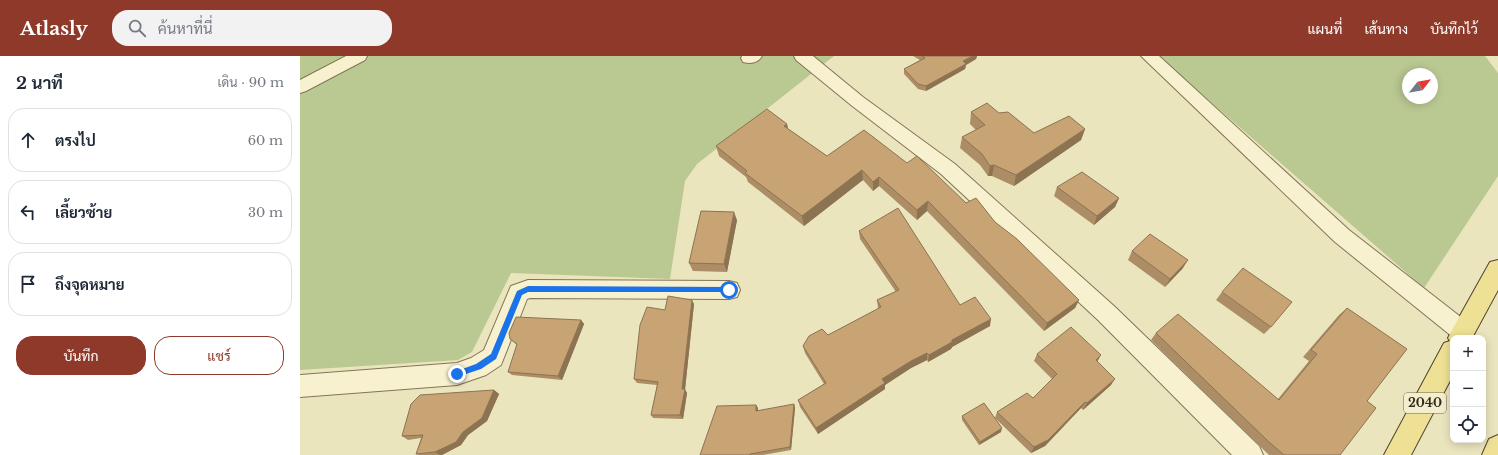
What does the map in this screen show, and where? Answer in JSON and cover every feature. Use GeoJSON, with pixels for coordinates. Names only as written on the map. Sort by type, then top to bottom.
{"type":"FeatureCollection","features":[{"type":"Feature","properties":{"kind":"main road","name":"2040"},"geometry":{"type":"LineString","coordinates":[[1462,335],[1498,268]]}},
{"type":"Feature","properties":{"kind":"main road","name":"2040"},"geometry":{"type":"LineString","coordinates":[[1397,455],[1450,357]]}},
{"type":"Feature","properties":{"kind":"main road"},"geometry":{"type":"LineString","coordinates":[[1495,455],[1498,448]]}},
{"type":"Feature","properties":{"kind":"street"},"geometry":{"type":"LineString","coordinates":[[300,86],[359,56]]}},
{"type":"Feature","properties":{"kind":"street"},"geometry":{"type":"LineString","coordinates":[[802,56],[857,101],[948,169],[1106,313],[1250,455]]}},
{"type":"Feature","properties":{"kind":"street"},"geometry":{"type":"LineString","coordinates":[[1149,56],[1342,236],[1453,335]]}},
{"type":"Feature","properties":{"kind":"street"},"geometry":{"type":"LineString","coordinates":[[300,386],[457,374],[478,367],[494,356],[519,293],[528,289],[729,290]]}},
{"type":"Feature","properties":{"kind":"green space"},"geometry":{"type":"Polygon","coordinates":[[[300,56],[834,56],[697,164],[685,181],[670,279],[511,273],[472,352],[458,360],[300,370],[300,56]]]}},
{"type":"Feature","properties":{"kind":"green space"},"geometry":{"type":"Polygon","coordinates":[[[1158,56],[1485,56],[1498,73],[1498,176],[1424,288],[1158,56]]]}},
{"type":"Feature","properties":{"kind":"building"},"geometry":{"type":"Polygon","coordinates":[[[922,56],[973,56],[963,61],[966,64],[926,86],[918,84],[904,69],[925,58],[922,56]]]}},
{"type":"Feature","properties":{"kind":"building"},"geometry":{"type":"Polygon","coordinates":[[[987,103],[999,113],[1008,112],[1034,133],[1069,116],[1085,129],[1016,175],[994,165],[990,166],[982,154],[962,137],[985,125],[971,112],[987,103]]]}},
{"type":"Feature","properties":{"kind":"building"},"geometry":{"type":"Polygon","coordinates":[[[767,109],[787,124],[784,126],[827,156],[864,130],[907,163],[917,156],[966,203],[976,198],[995,222],[1017,239],[1079,300],[1047,323],[928,201],[917,210],[879,177],[873,182],[862,170],[802,216],[745,173],[747,171],[716,146],[767,109]]]}},
{"type":"Feature","properties":{"kind":"building"},"geometry":{"type":"Polygon","coordinates":[[[1082,172],[1119,198],[1097,216],[1057,187],[1082,172]]]}},
{"type":"Feature","properties":{"kind":"building"},"geometry":{"type":"Polygon","coordinates":[[[898,208],[960,305],[975,297],[991,319],[952,340],[952,342],[929,355],[927,353],[911,361],[882,379],[885,383],[816,428],[798,400],[826,383],[803,346],[809,336],[822,329],[828,335],[881,307],[877,300],[899,290],[859,231],[898,208]]]}},
{"type":"Feature","properties":{"kind":"building"},"geometry":{"type":"Polygon","coordinates":[[[701,211],[734,212],[724,264],[689,263],[701,211]]]}},
{"type":"Feature","properties":{"kind":"building"},"geometry":{"type":"Polygon","coordinates":[[[1150,234],[1188,260],[1170,279],[1132,251],[1150,234]]]}},
{"type":"Feature","properties":{"kind":"building"},"geometry":{"type":"Polygon","coordinates":[[[1243,268],[1292,302],[1271,327],[1222,292],[1243,268]]]}},
{"type":"Feature","properties":{"kind":"building"},"geometry":{"type":"Polygon","coordinates":[[[668,296],[692,300],[682,389],[685,389],[680,415],[651,415],[658,382],[634,379],[640,325],[647,307],[665,310],[668,296]]]}},
{"type":"Feature","properties":{"kind":"building"},"geometry":{"type":"Polygon","coordinates":[[[1347,308],[1407,349],[1367,401],[1376,408],[1340,455],[1284,455],[1156,333],[1178,314],[1279,400],[1317,354],[1311,350],[1347,308]]]}},
{"type":"Feature","properties":{"kind":"building"},"geometry":{"type":"Polygon","coordinates":[[[516,317],[581,320],[558,376],[508,372],[517,344],[510,339],[509,333],[516,317]]]}},
{"type":"Feature","properties":{"kind":"building"},"geometry":{"type":"Polygon","coordinates":[[[1071,327],[1101,355],[1096,360],[1115,379],[1087,403],[1085,402],[1048,440],[1034,447],[997,412],[1027,393],[1033,398],[1057,374],[1037,354],[1071,327]]]}},
{"type":"Feature","properties":{"kind":"building"},"geometry":{"type":"Polygon","coordinates":[[[494,390],[482,418],[463,432],[456,442],[435,452],[416,454],[423,435],[402,436],[411,404],[420,395],[494,390]]]}},
{"type":"Feature","properties":{"kind":"building"},"geometry":{"type":"Polygon","coordinates":[[[984,403],[1002,428],[980,442],[962,416],[984,403]]]}},
{"type":"Feature","properties":{"kind":"building"},"geometry":{"type":"Polygon","coordinates":[[[794,404],[790,447],[750,455],[700,455],[717,406],[756,405],[756,411],[794,404]]]}},
{"type":"Feature","properties":{"kind":"route"},"geometry":{"type":"LineString","coordinates":[[457,374],[478,367],[494,356],[519,293],[528,289],[729,290]]}}]}
